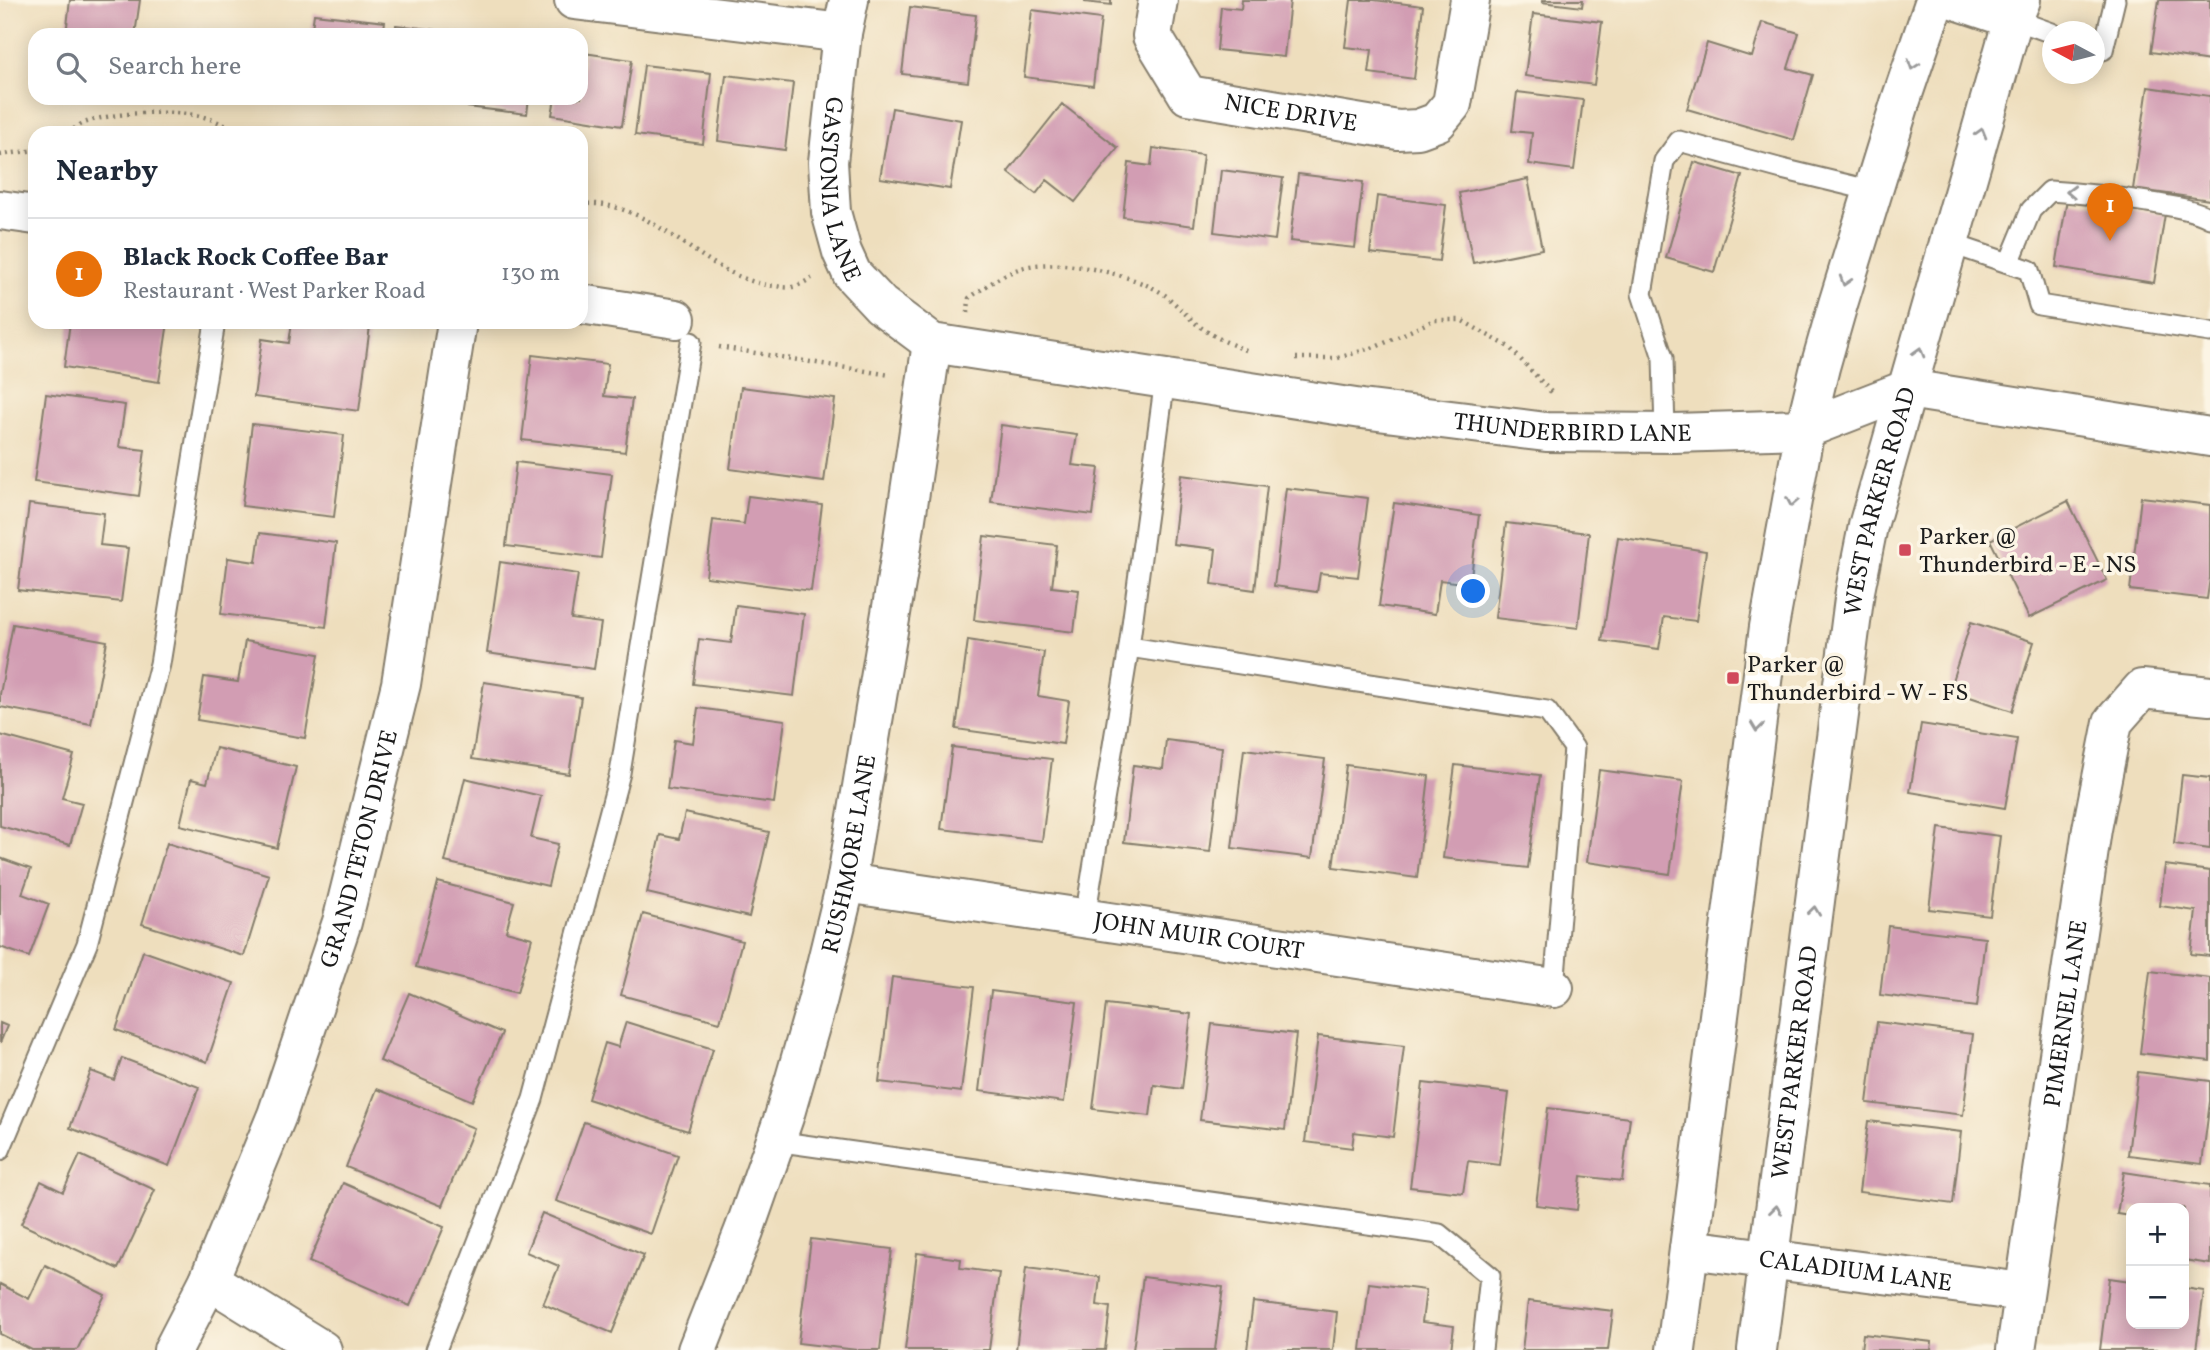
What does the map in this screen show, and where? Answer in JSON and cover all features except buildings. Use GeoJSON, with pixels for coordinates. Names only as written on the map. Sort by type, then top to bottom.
{"type":"FeatureCollection","features":[{"type":"Feature","properties":{"kind":"street"},"geometry":{"type":"LineString","coordinates":[[574,0],[845,17]]}},
{"type":"Feature","properties":{"kind":"street","name":"NICE DRIVE"},"geometry":{"type":"LineString","coordinates":[[1155,18],[1188,94],[1398,131],[1418,129],[1437,121],[1452,103],[1470,0]]}},
{"type":"Feature","properties":{"kind":"street"},"geometry":{"type":"LineString","coordinates":[[1676,1350],[1769,627],[1805,429],[1819,367],[1901,100],[1935,0]]}},
{"type":"Feature","properties":{"kind":"street"},"geometry":{"type":"LineString","coordinates":[[1956,0],[2017,10]]}},
{"type":"Feature","properties":{"kind":"street","name":"WEST PARKER ROAD"},"geometry":{"type":"LineString","coordinates":[[1757,1350],[1855,592],[1868,526],[2017,10]]}},
{"type":"Feature","properties":{"kind":"street","name":"GASTONIA LANE"},"geometry":{"type":"LineString","coordinates":[[845,17],[828,162],[834,225],[852,274],[881,305],[932,343]]}},
{"type":"Feature","properties":{"kind":"street"},"geometry":{"type":"LineString","coordinates":[[0,210],[28,214]]}},
{"type":"Feature","properties":{"kind":"street"},"geometry":{"type":"LineString","coordinates":[[588,306],[683,330]]}},
{"type":"Feature","properties":{"kind":"street","name":"GRAND TETON DRIVE"},"geometry":{"type":"LineString","coordinates":[[173,1350],[209,1280],[276,1115],[342,922],[401,684],[456,329]]}},
{"type":"Feature","properties":{"kind":"street","name":"THUNDERBIRD LANE"},"geometry":{"type":"LineString","coordinates":[[932,343],[1362,409],[1546,432],[1665,433],[1805,429],[1908,389]]}},
{"type":"Feature","properties":{"kind":"street","name":"RUSHMORE LANE"},"geometry":{"type":"LineString","coordinates":[[697,1350],[744,1231],[775,1141],[817,1002],[846,883],[898,572],[932,343]]}},
{"type":"Feature","properties":{"kind":"street"},"geometry":{"type":"LineString","coordinates":[[1908,389],[2210,437]]}},
{"type":"Feature","properties":{"kind":"street","name":"PIMERNEL LANE"},"geometry":{"type":"LineString","coordinates":[[2016,1350],[2092,829],[2113,722],[2142,689],[2210,696]]}},
{"type":"Feature","properties":{"kind":"street","name":"JOHN MUIR COURT"},"geometry":{"type":"LineString","coordinates":[[846,883],[1553,988]]}},
{"type":"Feature","properties":{"kind":"street","name":"CALADIUM LANE"},"geometry":{"type":"LineString","coordinates":[[1689,1249],[2023,1292]]}},
{"type":"Feature","properties":{"kind":"street"},"geometry":{"type":"LineString","coordinates":[[209,1280],[322,1350]]}},
{"type":"Feature","properties":{"kind":"lane"},"geometry":{"type":"LineString","coordinates":[[2105,42],[2115,0]]}},
{"type":"Feature","properties":{"kind":"lane"},"geometry":{"type":"LineString","coordinates":[[2017,10],[2042,26]]}},
{"type":"Feature","properties":{"kind":"lane"},"geometry":{"type":"LineString","coordinates":[[1665,433],[1663,358],[1642,294],[1664,161],[1679,141],[1782,170],[1873,191]]}},
{"type":"Feature","properties":{"kind":"lane"},"geometry":{"type":"LineString","coordinates":[[2009,263],[2031,210],[2050,191],[2089,193],[2167,205],[2210,218]]}},
{"type":"Feature","properties":{"kind":"lane"},"geometry":{"type":"LineString","coordinates":[[1949,243],[2029,270],[2039,305],[2210,332]]}},
{"type":"Feature","properties":{"kind":"lane"},"geometry":{"type":"LineString","coordinates":[[0,1150],[87,944],[160,664],[214,329]]}},
{"type":"Feature","properties":{"kind":"lane"},"geometry":{"type":"LineString","coordinates":[[436,1350],[533,1099],[620,773],[683,330]]}},
{"type":"Feature","properties":{"kind":"lane"},"geometry":{"type":"LineString","coordinates":[[1085,918],[1129,647],[1165,379]]}},
{"type":"Feature","properties":{"kind":"lane"},"geometry":{"type":"LineString","coordinates":[[1129,647],[1548,711],[1574,748],[1553,988]]}},
{"type":"Feature","properties":{"kind":"lane"},"geometry":{"type":"LineString","coordinates":[[775,1141],[1438,1234],[1490,1276],[1482,1350]]}},
{"type":"Feature","properties":{"kind":"path"},"geometry":{"type":"LineString","coordinates":[[79,126],[114,116],[162,113],[200,116],[226,126]]}},
{"type":"Feature","properties":{"kind":"path"},"geometry":{"type":"LineString","coordinates":[[0,155],[28,151]]}},
{"type":"Feature","properties":{"kind":"path"},"geometry":{"type":"LineString","coordinates":[[588,203],[622,208],[721,268],[757,285],[793,288],[814,277],[821,285]]}},
{"type":"Feature","properties":{"kind":"path"},"geometry":{"type":"LineString","coordinates":[[969,298],[999,277],[1025,267],[1068,265],[1145,284],[1164,294],[1215,336],[1229,344],[1259,352]]}},
{"type":"Feature","properties":{"kind":"path"},"geometry":{"type":"LineString","coordinates":[[1291,358],[1338,358],[1378,346],[1434,320],[1461,320],[1509,347],[1559,398]]}},
{"type":"Feature","properties":{"kind":"path"},"geometry":{"type":"LineString","coordinates":[[683,330],[892,375],[891,368]]}},
{"type":"Feature","properties":{"kind":"place","name":"Black Rock Coffee Bar"},"geometry":{"type":"Point","coordinates":[2110,241]}},
{"type":"Feature","properties":{"kind":"place","name":"Parker @ Thunderbird - E - NS"},"geometry":{"type":"Point","coordinates":[1905,550]}},
{"type":"Feature","properties":{"kind":"place","name":"Parker @ Thunderbird - W - FS"},"geometry":{"type":"Point","coordinates":[1733,678]}}]}
